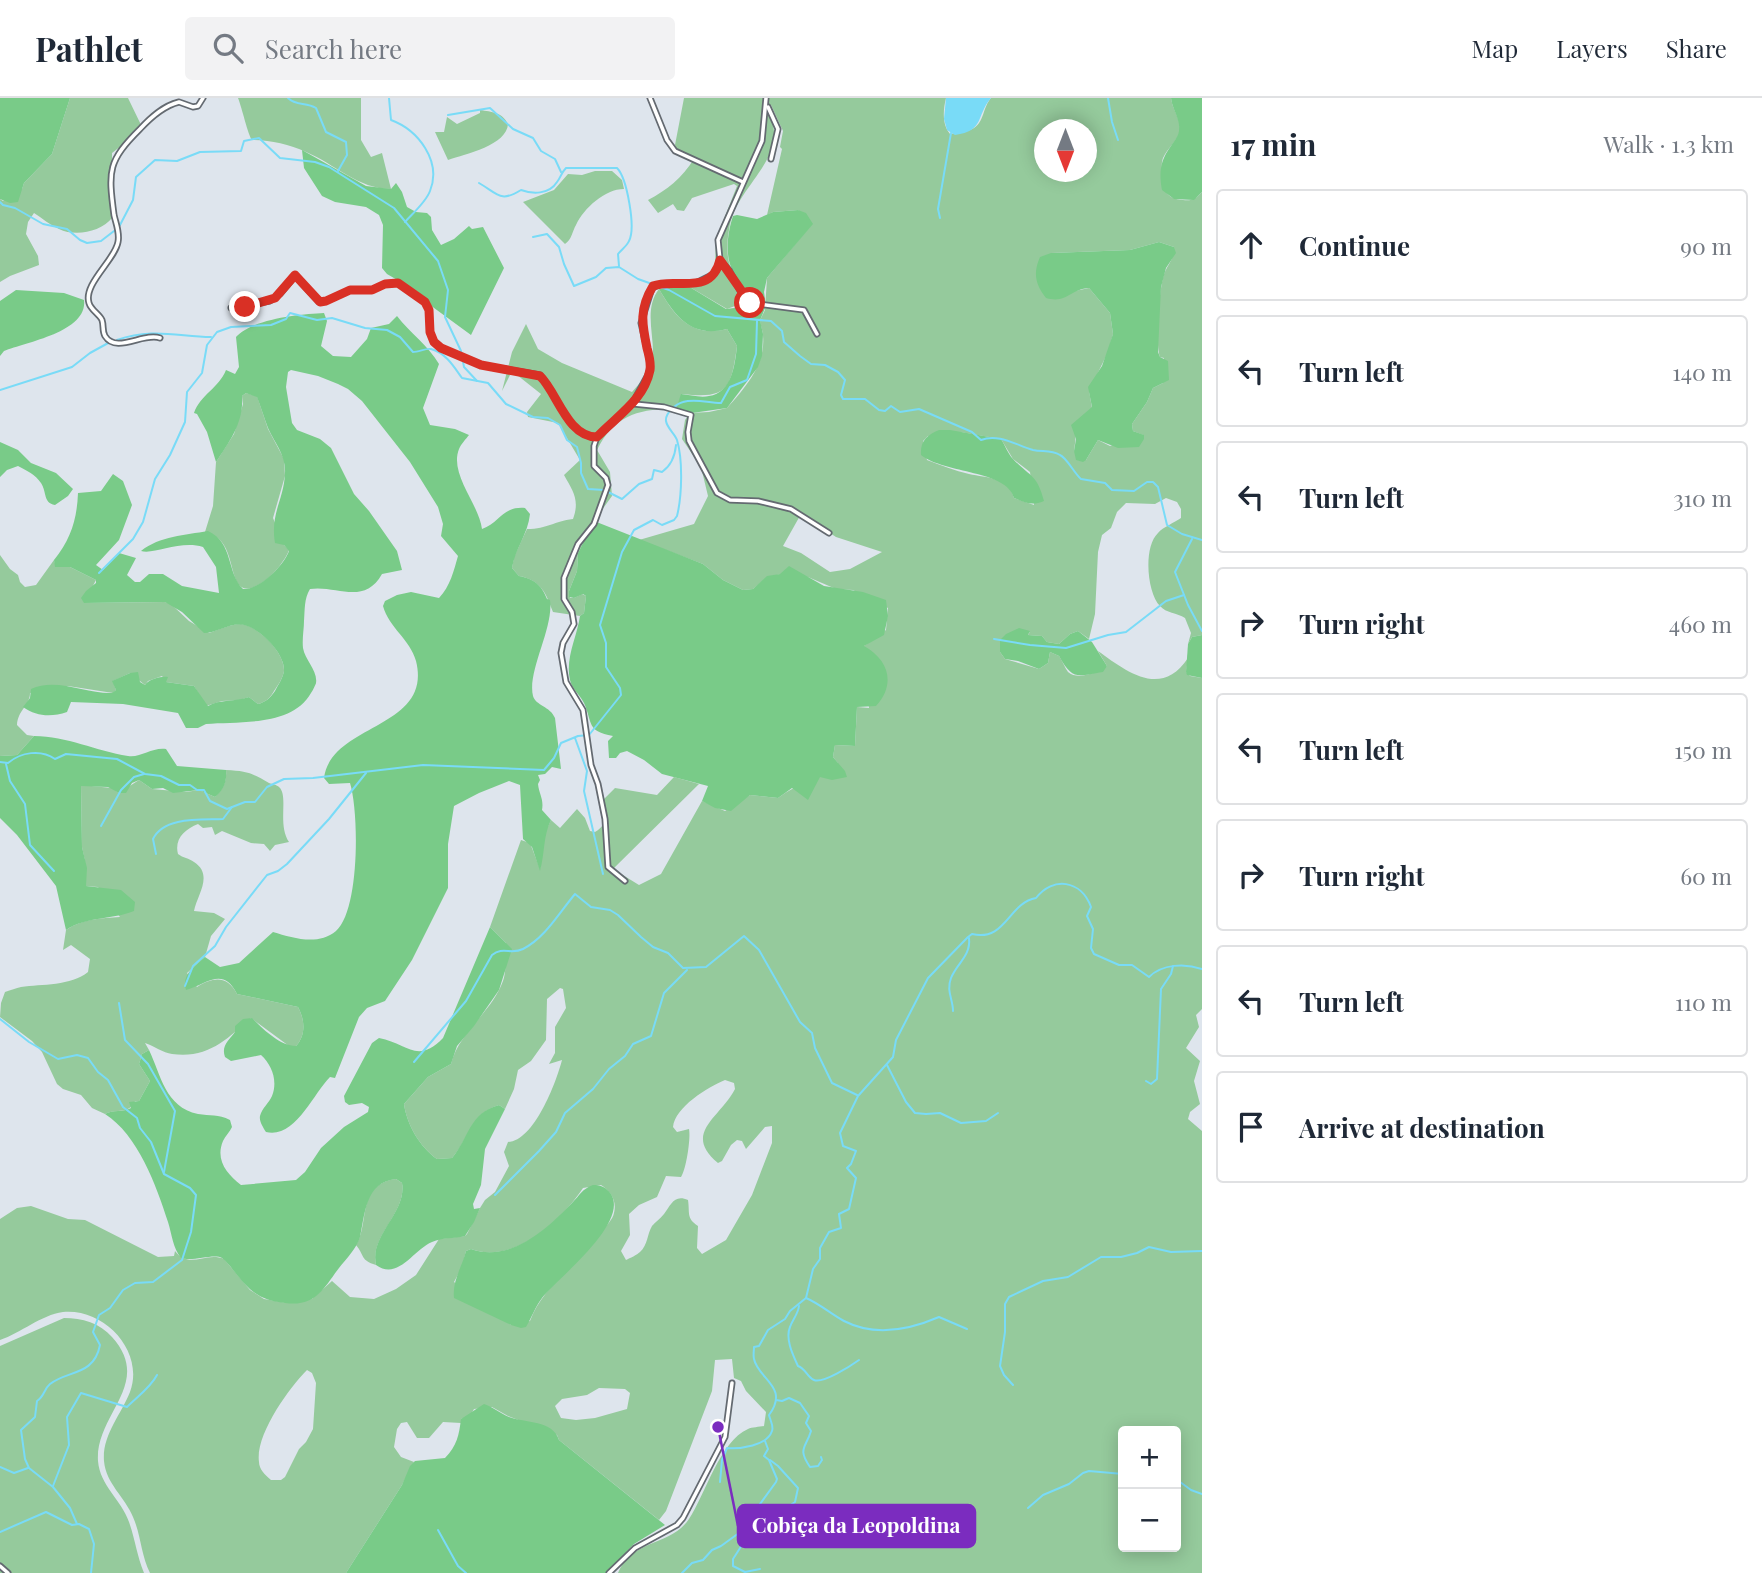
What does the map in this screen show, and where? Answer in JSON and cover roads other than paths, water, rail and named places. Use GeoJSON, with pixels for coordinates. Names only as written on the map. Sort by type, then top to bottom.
{"type":"FeatureCollection","features":[{"type":"Feature","properties":{"kind":"street"},"geometry":{"type":"LineString","coordinates":[[160,338],[145,337],[116,343],[105,337],[103,323],[89,303],[91,289],[113,255],[119,239],[112,192],[113,163],[122,147],[158,112],[179,102],[198,106],[204,98]]}},
{"type":"Feature","properties":{"kind":"street"},"geometry":{"type":"LineString","coordinates":[[650,98],[672,148],[743,182]]}},
{"type":"Feature","properties":{"kind":"street"},"geometry":{"type":"LineString","coordinates":[[625,881],[608,867],[605,819],[591,765],[583,710],[566,682],[561,653],[563,643],[574,624],[572,612],[564,599],[564,578],[578,544],[594,524],[608,485],[606,478],[594,466],[597,437],[632,404],[650,368],[641,323],[652,288],[661,284],[683,285],[704,281],[716,272],[720,260],[718,240],[762,141],[766,98]]}},
{"type":"Feature","properties":{"kind":"street"},"geometry":{"type":"LineString","coordinates":[[766,105],[778,129],[771,159]]}},
{"type":"Feature","properties":{"kind":"street"},"geometry":{"type":"LineString","coordinates":[[720,260],[750,303],[804,310],[817,334]]}},
{"type":"Feature","properties":{"kind":"street"},"geometry":{"type":"LineString","coordinates":[[230,308],[270,301],[280,295],[295,275],[320,302],[350,290],[372,290],[385,284],[398,283],[425,302],[429,310],[430,332],[434,342],[441,348],[481,365],[536,373],[544,379],[557,404],[578,430],[587,436],[597,437]]}},
{"type":"Feature","properties":{"kind":"street"},"geometry":{"type":"LineString","coordinates":[[632,404],[664,407],[691,415],[688,432],[691,445],[714,489],[726,499],[758,501],[791,509],[829,533]]}},
{"type":"Feature","properties":{"kind":"street"},"geometry":{"type":"LineString","coordinates":[[609,1573],[642,1542],[677,1525],[683,1518],[725,1437],[732,1383]]}},
{"type":"Feature","properties":{"kind":"street"},"geometry":{"type":"LineString","coordinates":[[0,1566],[8,1573]]}},
{"type":"Feature","properties":{"kind":"water"},"geometry":{"type":"Polygon","coordinates":[[[946,98],[991,98],[976,126],[965,133],[955,135],[947,130],[944,119],[946,98]]]}},
{"type":"Feature","properties":{"kind":"waterway"},"geometry":{"type":"LineString","coordinates":[[288,98],[316,108],[326,132],[346,142],[347,155],[338,171]]}},
{"type":"Feature","properties":{"kind":"waterway"},"geometry":{"type":"LineString","coordinates":[[389,98],[391,120],[418,139],[425,148],[433,169],[428,195],[405,222]]}},
{"type":"Feature","properties":{"kind":"waterway"},"geometry":{"type":"LineString","coordinates":[[1108,98],[1118,140]]}},
{"type":"Feature","properties":{"kind":"waterway"},"geometry":{"type":"LineString","coordinates":[[448,115],[490,108],[513,129],[533,138],[541,151],[555,159],[561,172]]}},
{"type":"Feature","properties":{"kind":"waterway"},"geometry":{"type":"LineString","coordinates":[[940,218],[938,209],[951,133]]}},
{"type":"Feature","properties":{"kind":"waterway"},"geometry":{"type":"LineString","coordinates":[[120,225],[133,200],[136,177],[155,160],[177,161],[200,152],[241,151],[244,141],[259,138],[280,158],[315,162],[329,167],[394,208],[438,261],[448,290],[445,317],[461,351],[464,367],[477,381]]}},
{"type":"Feature","properties":{"kind":"waterway"},"geometry":{"type":"LineString","coordinates":[[479,183],[499,195],[508,196],[521,190],[535,193],[550,189],[566,168],[617,168],[627,192],[631,215],[631,235],[627,245],[618,254],[619,266]]}},
{"type":"Feature","properties":{"kind":"waterway"},"geometry":{"type":"LineString","coordinates":[[0,202],[43,224],[67,229],[87,243],[101,241],[114,231]]}},
{"type":"Feature","properties":{"kind":"waterway"},"geometry":{"type":"LineString","coordinates":[[533,237],[547,234],[559,247],[574,286],[596,277],[606,268],[619,267],[638,279],[669,290],[715,316],[771,321],[782,331],[784,342],[800,356],[811,364],[825,365],[838,372],[845,380],[841,395],[843,399],[865,399],[879,410],[885,411],[891,406],[900,412],[919,409],[972,432],[981,440],[1000,439],[1033,450],[1057,453],[1081,479],[1105,483],[1112,490],[1134,491],[1147,482],[1153,482],[1158,487],[1167,525],[1182,534],[1202,540]]}},
{"type":"Feature","properties":{"kind":"waterway"},"geometry":{"type":"LineString","coordinates":[[99,573],[133,539],[143,522],[155,479],[185,422],[187,392],[202,373],[207,345],[217,332],[231,327],[271,325],[286,319],[290,313],[317,320],[332,318],[365,328],[387,330],[400,337],[413,352],[429,349],[436,351],[449,361],[462,378],[488,383],[506,404],[533,417],[548,418],[560,425],[567,440],[577,447],[581,473],[588,489],[604,490],[622,499],[639,484],[652,479],[654,470],[662,472],[672,460],[676,445]]}},
{"type":"Feature","properties":{"kind":"waterway"},"geometry":{"type":"LineString","coordinates":[[0,762],[8,763],[31,753],[44,754],[55,759],[66,754],[117,759],[145,774],[161,776],[179,785],[190,785],[197,790],[204,790],[210,801],[227,809],[245,802],[255,802],[267,787],[284,779],[423,765],[544,770],[561,743],[589,735],[621,695],[620,688],[606,667],[606,643],[600,625],[622,552],[634,530],[653,520],[662,525],[677,516],[681,468],[677,440],[667,424],[667,415],[683,402],[721,403],[730,387],[747,380],[756,354],[757,321]]}},
{"type":"Feature","properties":{"kind":"waterway"},"geometry":{"type":"LineString","coordinates":[[117,340],[141,334],[211,337]]}},
{"type":"Feature","properties":{"kind":"waterway"},"geometry":{"type":"LineString","coordinates":[[0,390],[72,367],[110,342]]}},
{"type":"Feature","properties":{"kind":"waterway"},"geometry":{"type":"LineString","coordinates":[[1192,539],[1175,572],[1202,631]]}},
{"type":"Feature","properties":{"kind":"waterway"},"geometry":{"type":"LineString","coordinates":[[994,639],[1066,648],[1126,632],[1166,601],[1184,595]]}},
{"type":"Feature","properties":{"kind":"waterway"},"geometry":{"type":"LineString","coordinates":[[575,738],[587,771],[584,791],[603,874]]}},
{"type":"Feature","properties":{"kind":"waterway"},"geometry":{"type":"LineString","coordinates":[[6,764],[10,781],[25,804],[30,845],[54,871]]}},
{"type":"Feature","properties":{"kind":"waterway"},"geometry":{"type":"LineString","coordinates":[[185,986],[193,966],[215,946],[226,927],[267,875],[287,864],[329,819],[366,773]]}},
{"type":"Feature","properties":{"kind":"waterway"},"geometry":{"type":"LineString","coordinates":[[101,826],[121,790],[134,777],[144,774]]}},
{"type":"Feature","properties":{"kind":"waterway"},"geometry":{"type":"LineString","coordinates":[[156,854],[153,839],[166,826],[184,821],[223,819],[232,807]]}},
{"type":"Feature","properties":{"kind":"waterway"},"geometry":{"type":"LineString","coordinates":[[720,1482],[722,1460],[727,1448],[759,1443],[772,1431],[769,1415],[775,1405],[775,1390],[757,1366],[754,1347],[759,1346],[768,1330],[785,1319],[790,1311],[806,1298],[813,1269],[820,1259],[820,1248],[829,1232],[841,1228],[839,1214],[849,1209],[856,1178],[847,1168],[856,1151],[843,1146],[840,1133],[858,1096],[893,1057],[896,1040],[928,978],[972,934],[992,932],[1027,901],[1058,884],[1074,886],[1081,891],[1091,907],[1087,916],[1093,929],[1091,948],[1094,954],[1119,965],[1132,965],[1149,977],[1160,969],[1174,966],[1202,969]]}},
{"type":"Feature","properties":{"kind":"waterway"},"geometry":{"type":"LineString","coordinates":[[414,1062],[466,1001],[492,955],[500,951],[519,951],[531,944],[545,932],[575,894],[591,907],[610,910],[618,915],[653,947],[668,953],[683,968],[706,967],[744,936],[759,950],[800,1022],[812,1033],[815,1048],[832,1083],[857,1095]]}},
{"type":"Feature","properties":{"kind":"waterway"},"geometry":{"type":"LineString","coordinates":[[953,1011],[950,983],[966,955],[969,938]]}},
{"type":"Feature","properties":{"kind":"waterway"},"geometry":{"type":"LineString","coordinates":[[1146,1081],[1151,1084],[1157,1079],[1161,989],[1173,966]]}},
{"type":"Feature","properties":{"kind":"waterway"},"geometry":{"type":"LineString","coordinates":[[495,1195],[556,1132],[565,1113],[593,1089],[633,1044],[651,1036],[664,993],[687,970]]}},
{"type":"Feature","properties":{"kind":"waterway"},"geometry":{"type":"LineString","coordinates":[[119,1003],[125,1040],[148,1064],[175,1111],[164,1172]]}},
{"type":"Feature","properties":{"kind":"waterway"},"geometry":{"type":"LineString","coordinates":[[0,1019],[29,1042],[58,1059],[77,1055],[88,1058],[108,1080],[123,1107],[137,1118],[140,1128],[151,1142],[164,1174],[190,1188],[196,1195],[191,1232],[182,1260],[153,1282],[135,1283],[123,1290],[110,1308],[99,1315],[93,1332],[100,1345],[97,1355],[86,1367],[50,1384],[37,1401],[35,1417],[21,1430],[29,1468],[53,1487],[70,1508],[77,1524]]}},
{"type":"Feature","properties":{"kind":"waterway"},"geometry":{"type":"LineString","coordinates":[[887,1065],[906,1102],[915,1113],[940,1113],[961,1123],[986,1121],[998,1113]]}},
{"type":"Feature","properties":{"kind":"waterway"},"geometry":{"type":"LineString","coordinates":[[1013,1385],[1000,1366],[1005,1332],[1005,1304],[1009,1297],[1043,1281],[1068,1277],[1101,1257],[1121,1257],[1149,1247],[1171,1252],[1202,1251]]}},
{"type":"Feature","properties":{"kind":"waterway"},"geometry":{"type":"LineString","coordinates":[[806,1298],[844,1321],[868,1329],[904,1328],[939,1317],[967,1329]]}},
{"type":"Feature","properties":{"kind":"waterway"},"geometry":{"type":"LineString","coordinates":[[799,1306],[790,1327],[789,1342],[798,1366],[810,1377],[814,1380],[824,1379],[859,1360]]}},
{"type":"Feature","properties":{"kind":"waterway"},"geometry":{"type":"LineString","coordinates":[[53,1486],[69,1445],[67,1417],[81,1393],[127,1407],[148,1388],[157,1375]]}},
{"type":"Feature","properties":{"kind":"waterway"},"geometry":{"type":"LineString","coordinates":[[776,1400],[789,1398],[800,1403],[809,1416],[806,1423],[811,1431],[804,1448],[804,1456],[810,1467],[818,1466],[821,1457]]}},
{"type":"Feature","properties":{"kind":"waterway"},"geometry":{"type":"LineString","coordinates":[[682,1573],[692,1563],[703,1560],[712,1550],[739,1533],[776,1482],[769,1460],[764,1456],[768,1449],[765,1441]]}},
{"type":"Feature","properties":{"kind":"waterway"},"geometry":{"type":"LineString","coordinates":[[770,1460],[798,1488],[795,1502],[789,1506]]}},
{"type":"Feature","properties":{"kind":"waterway"},"geometry":{"type":"LineString","coordinates":[[0,1467],[14,1473],[28,1468]]}},
{"type":"Feature","properties":{"kind":"waterway"},"geometry":{"type":"LineString","coordinates":[[1028,1508],[1043,1495],[1069,1484],[1083,1473],[1118,1474]]}},
{"type":"Feature","properties":{"kind":"waterway"},"geometry":{"type":"LineString","coordinates":[[1181,1483],[1202,1494]]}},
{"type":"Feature","properties":{"kind":"waterway"},"geometry":{"type":"LineString","coordinates":[[0,1532],[46,1512],[72,1525],[79,1524],[89,1529],[94,1544],[91,1573]]}},
{"type":"Feature","properties":{"kind":"waterway"},"geometry":{"type":"LineString","coordinates":[[438,1530],[458,1566],[466,1573]]}},
{"type":"Feature","properties":{"kind":"waterway"},"geometry":{"type":"LineString","coordinates":[[740,1534],[742,1545],[733,1559],[733,1566],[745,1572],[760,1569]]}},
{"type":"Feature","properties":{"kind":"place","name":"Cobiça da Leopoldina"},"geometry":{"type":"Point","coordinates":[718,1427]}}]}
